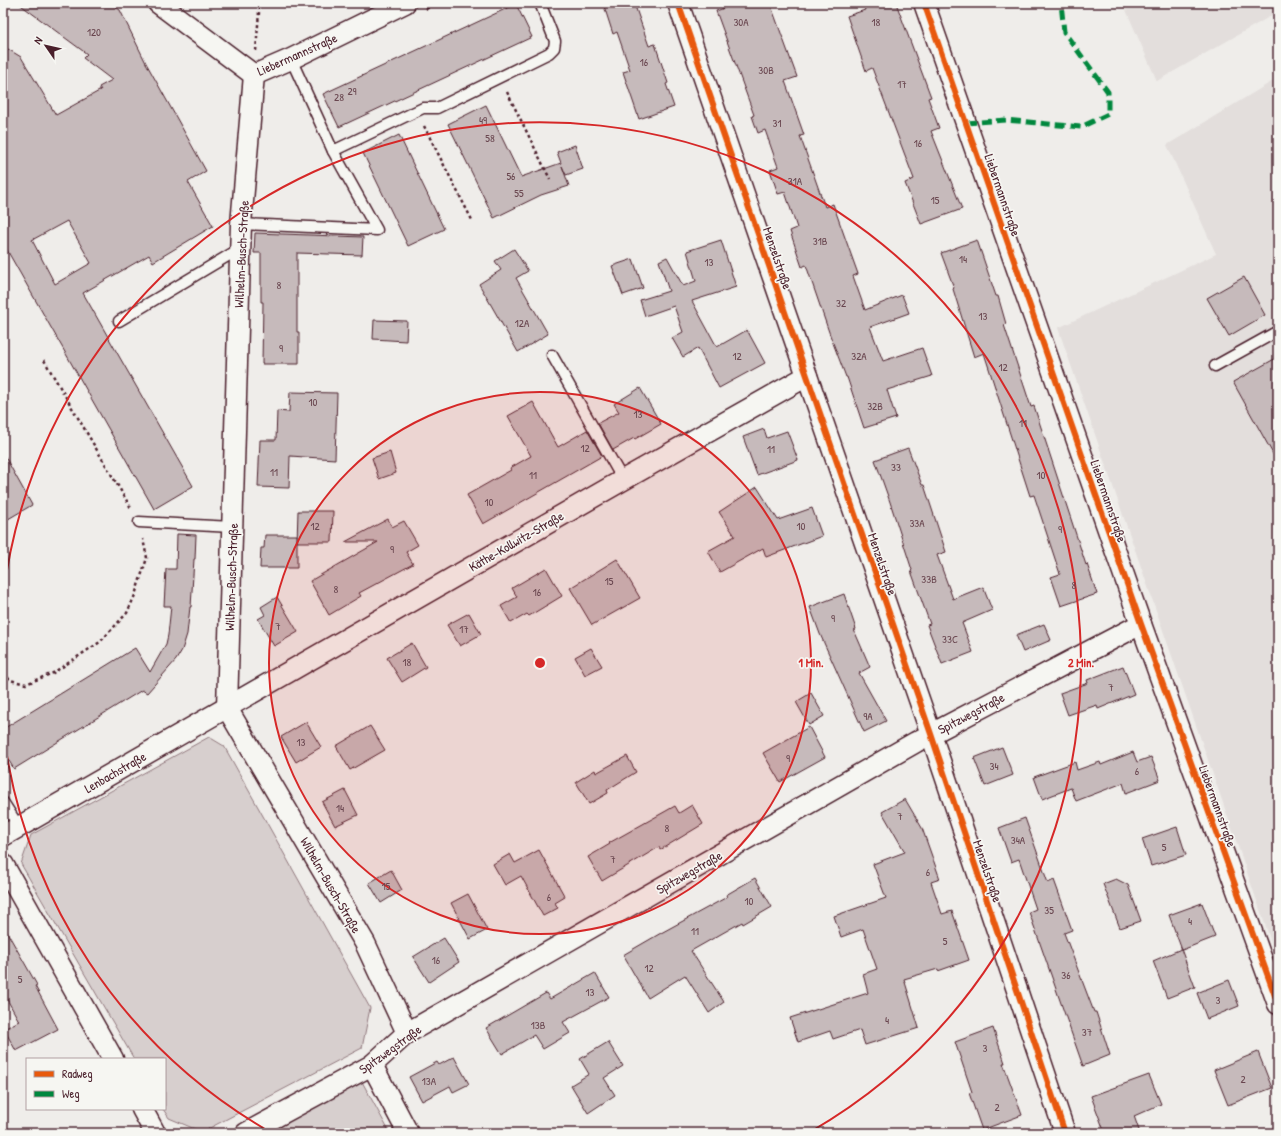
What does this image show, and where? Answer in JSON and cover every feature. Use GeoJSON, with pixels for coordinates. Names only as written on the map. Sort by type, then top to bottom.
{"type":"FeatureCollection","features":[{"type":"Feature","properties":{"kind":"street","name":"Liebermannstraße"},"geometry":{"type":"LineString","coordinates":[[158,3],[254,75],[291,59],[405,3]]}},
{"type":"Feature","properties":{"kind":"street","name":"Menzelstraße"},"geometry":{"type":"LineString","coordinates":[[678,3],[930,734],[1065,1133]]}},
{"type":"Feature","properties":{"kind":"street","name":"Liebermannstraße"},"geometry":{"type":"LineString","coordinates":[[924,3],[1141,624],[1278,1004]]}},
{"type":"Feature","properties":{"kind":"street","name":"Wilhelm-Busch-Straße"},"geometry":{"type":"LineString","coordinates":[[254,75],[241,224],[227,708],[365,943],[407,1033]]}},
{"type":"Feature","properties":{"kind":"street","name":"Käthe-Kollwitz-Straße"},"geometry":{"type":"LineString","coordinates":[[227,708],[807,376]]}},
{"type":"Feature","properties":{"kind":"street","name":"Spitzwegstraße"},"geometry":{"type":"LineString","coordinates":[[246,1133],[372,1066],[407,1033],[930,734],[1141,624]]}},
{"type":"Feature","properties":{"kind":"street","name":"Lenbachstraße"},"geometry":{"type":"LineString","coordinates":[[11,831],[227,708]]}},
{"type":"Feature","properties":{"kind":"street"},"geometry":{"type":"LineString","coordinates":[[3,864],[112,1058]]}},
{"type":"Feature","properties":{"kind":"street"},"geometry":{"type":"LineString","coordinates":[[372,1066],[408,1133]]}},
{"type":"Feature","properties":{"kind":"street"},"geometry":{"type":"LineString","coordinates":[[143,1110],[155,1133]]}},
{"type":"Feature","properties":{"kind":"lane"},"geometry":{"type":"LineString","coordinates":[[334,151],[423,108],[437,108],[548,53],[554,48],[554,41],[540,3]]}},
{"type":"Feature","properties":{"kind":"lane"},"geometry":{"type":"LineString","coordinates":[[241,224],[377,230],[334,151],[291,59]]}},
{"type":"Feature","properties":{"kind":"lane"},"geometry":{"type":"LineString","coordinates":[[119,321],[241,248]]}},
{"type":"Feature","properties":{"kind":"lane"},"geometry":{"type":"LineString","coordinates":[[1215,366],[1278,331]]}},
{"type":"Feature","properties":{"kind":"lane"},"geometry":{"type":"LineString","coordinates":[[552,355],[623,480]]}},
{"type":"Feature","properties":{"kind":"lane"},"geometry":{"type":"LineString","coordinates":[[139,522],[232,527]]}},
{"type":"Feature","properties":{"kind":"lane"},"geometry":{"type":"LineString","coordinates":[[3,802],[11,831]]}},
{"type":"Feature","properties":{"kind":"path"},"geometry":{"type":"LineString","coordinates":[[254,75],[259,12],[258,3]]}},
{"type":"Feature","properties":{"kind":"path"},"geometry":{"type":"LineString","coordinates":[[424,10],[438,3]]}},
{"type":"Feature","properties":{"kind":"path"},"geometry":{"type":"LineString","coordinates":[[499,77],[550,179]]}},
{"type":"Feature","properties":{"kind":"path"},"geometry":{"type":"LineString","coordinates":[[416,111],[472,220]]}},
{"type":"Feature","properties":{"kind":"path"},"geometry":{"type":"LineString","coordinates":[[3,673],[10,680],[26,684],[53,673],[100,642],[127,613],[135,595],[147,558],[139,522],[44,360]]}},
{"type":"Feature","properties":{"kind":"shaded area"},"geometry":{"type":"Polygon","coordinates":[[[1123,3],[1278,3],[1278,12],[1157,81],[1123,3]]]}},
{"type":"Feature","properties":{"kind":"shaded area"},"geometry":{"type":"Polygon","coordinates":[[[1278,78],[1278,948],[1274,950],[1058,328],[1216,254],[1167,145],[1278,78]]]}},
{"type":"Feature","properties":{"kind":"shaded area"},"geometry":{"type":"Polygon","coordinates":[[[209,737],[224,746],[370,1008],[362,1048],[202,1132],[169,1118],[164,1110],[166,1110],[166,1058],[133,1058],[21,864],[31,835],[209,737]]]}},
{"type":"Feature","properties":{"kind":"shaded area"},"geometry":{"type":"Polygon","coordinates":[[[360,1078],[390,1133],[265,1133],[360,1078]]]}},
{"type":"Feature","properties":{"kind":"building"},"geometry":{"type":"Polygon","coordinates":[[[18,3],[110,3],[120,10],[146,63],[206,171],[188,182],[213,226],[153,262],[149,255],[83,293],[193,486],[154,509],[3,243],[3,46],[21,57],[56,115],[101,90],[99,87],[112,80],[83,58],[87,54],[18,3]],[[67,221],[32,240],[55,284],[91,263],[67,221]]]}},
{"type":"Feature","properties":{"kind":"building"},"geometry":{"type":"Polygon","coordinates":[[[603,3],[634,3],[649,46],[655,44],[674,107],[639,119],[623,72],[630,70],[617,32],[613,34],[603,3]]]}},
{"type":"Feature","properties":{"kind":"building"},"geometry":{"type":"Polygon","coordinates":[[[738,3],[770,3],[797,77],[785,81],[804,135],[800,136],[825,207],[833,204],[858,274],[853,276],[865,310],[902,295],[909,313],[870,327],[883,361],[922,348],[932,376],[887,390],[896,418],[864,428],[806,265],[802,267],[790,231],[797,228],[785,192],[778,194],[770,170],[778,167],[765,130],[758,133],[752,116],[754,115],[716,11],[738,3]]]}},
{"type":"Feature","properties":{"kind":"building"},"geometry":{"type":"Polygon","coordinates":[[[863,3],[896,3],[931,97],[928,98],[939,128],[931,131],[962,209],[921,224],[905,183],[914,179],[872,68],[866,71],[847,16],[865,10],[863,3]]]}},
{"type":"Feature","properties":{"kind":"building"},"geometry":{"type":"Polygon","coordinates":[[[516,4],[532,37],[339,127],[323,94],[516,4]]]}},
{"type":"Feature","properties":{"kind":"building"},"geometry":{"type":"Polygon","coordinates":[[[486,105],[521,177],[561,163],[557,152],[575,145],[583,169],[566,175],[562,166],[569,186],[541,195],[494,218],[448,124],[486,105]]]}},
{"type":"Feature","properties":{"kind":"building"},"geometry":{"type":"Polygon","coordinates":[[[399,135],[444,229],[408,246],[363,153],[399,135]]]}},
{"type":"Feature","properties":{"kind":"building"},"geometry":{"type":"Polygon","coordinates":[[[255,233],[363,237],[362,255],[297,253],[297,332],[299,332],[299,364],[262,364],[263,302],[261,302],[261,253],[254,253],[255,233]]]}},
{"type":"Feature","properties":{"kind":"building"},"geometry":{"type":"Polygon","coordinates":[[[721,240],[736,287],[692,301],[717,347],[747,330],[765,363],[719,388],[698,348],[683,357],[672,338],[683,332],[674,306],[645,316],[640,300],[669,291],[659,261],[667,257],[683,286],[696,281],[687,251],[721,240]]]}},
{"type":"Feature","properties":{"kind":"building"},"geometry":{"type":"Polygon","coordinates":[[[977,240],[996,296],[998,296],[1006,324],[1004,325],[1031,407],[1034,406],[1086,565],[1087,564],[1097,594],[1061,606],[1051,577],[1060,574],[1034,495],[1030,496],[984,353],[974,357],[953,289],[954,288],[941,253],[977,240]]]}},
{"type":"Feature","properties":{"kind":"building"},"geometry":{"type":"Polygon","coordinates":[[[514,249],[528,271],[516,278],[548,334],[518,352],[479,284],[501,270],[495,261],[514,249]]]}},
{"type":"Feature","properties":{"kind":"building"},"geometry":{"type":"Polygon","coordinates":[[[633,259],[643,288],[623,295],[612,266],[633,259]]]}},
{"type":"Feature","properties":{"kind":"building"},"geometry":{"type":"Polygon","coordinates":[[[1244,277],[1265,315],[1229,336],[1207,298],[1244,277]]]}},
{"type":"Feature","properties":{"kind":"building"},"geometry":{"type":"Polygon","coordinates":[[[374,320],[407,321],[406,341],[373,339],[374,320]]]}},
{"type":"Feature","properties":{"kind":"building"},"geometry":{"type":"Polygon","coordinates":[[[1278,357],[1278,463],[1233,382],[1278,357]]]}},
{"type":"Feature","properties":{"kind":"building"},"geometry":{"type":"Polygon","coordinates":[[[640,388],[661,424],[613,450],[598,423],[619,412],[614,404],[640,388]]]}},
{"type":"Feature","properties":{"kind":"building"},"geometry":{"type":"Polygon","coordinates":[[[290,392],[337,393],[335,459],[290,456],[289,488],[258,487],[260,440],[276,440],[277,411],[289,412],[290,392]]]}},
{"type":"Feature","properties":{"kind":"building"},"geometry":{"type":"Polygon","coordinates":[[[533,402],[558,447],[587,430],[602,456],[483,524],[467,495],[511,470],[510,468],[531,456],[508,416],[533,402]]]}},
{"type":"Feature","properties":{"kind":"building"},"geometry":{"type":"Polygon","coordinates":[[[764,429],[767,438],[787,431],[798,460],[757,475],[743,437],[764,429]]]}},
{"type":"Feature","properties":{"kind":"building"},"geometry":{"type":"Polygon","coordinates":[[[908,448],[922,485],[924,485],[946,552],[937,555],[953,599],[983,587],[992,610],[962,623],[973,652],[942,664],[927,625],[930,624],[875,460],[908,448]]]}},
{"type":"Feature","properties":{"kind":"building"},"geometry":{"type":"Polygon","coordinates":[[[390,452],[396,473],[379,479],[372,458],[390,452]]]}},
{"type":"Feature","properties":{"kind":"building"},"geometry":{"type":"Polygon","coordinates":[[[3,453],[32,505],[3,522],[3,453]]]}},
{"type":"Feature","properties":{"kind":"building"},"geometry":{"type":"Polygon","coordinates":[[[757,487],[778,520],[812,508],[822,536],[766,557],[763,548],[720,572],[708,551],[735,536],[719,512],[757,487]]]}},
{"type":"Feature","properties":{"kind":"building"},"geometry":{"type":"Polygon","coordinates":[[[298,511],[333,511],[332,542],[297,542],[298,511]]]}},
{"type":"Feature","properties":{"kind":"building"},"geometry":{"type":"Polygon","coordinates":[[[388,519],[392,527],[404,521],[418,545],[406,552],[413,564],[359,593],[361,596],[329,615],[310,581],[378,542],[345,542],[388,519]]]}},
{"type":"Feature","properties":{"kind":"building"},"geometry":{"type":"Polygon","coordinates":[[[177,534],[196,535],[191,607],[187,634],[182,650],[176,660],[147,693],[142,690],[14,769],[3,751],[3,729],[135,648],[150,672],[166,644],[168,635],[171,606],[164,606],[166,569],[176,569],[177,534]]]}},
{"type":"Feature","properties":{"kind":"building"},"geometry":{"type":"Polygon","coordinates":[[[265,535],[297,535],[297,568],[260,568],[261,548],[264,548],[265,535]]]}},
{"type":"Feature","properties":{"kind":"building"},"geometry":{"type":"Polygon","coordinates":[[[617,559],[640,598],[592,625],[570,588],[617,559]]]}},
{"type":"Feature","properties":{"kind":"building"},"geometry":{"type":"Polygon","coordinates":[[[546,568],[562,596],[529,616],[527,614],[511,623],[501,606],[517,597],[512,588],[546,568]]]}},
{"type":"Feature","properties":{"kind":"building"},"geometry":{"type":"Polygon","coordinates":[[[844,594],[856,629],[854,630],[870,667],[859,673],[886,721],[864,732],[820,634],[810,607],[844,594]]]}},
{"type":"Feature","properties":{"kind":"building"},"geometry":{"type":"Polygon","coordinates":[[[277,597],[298,632],[274,646],[258,619],[265,615],[261,607],[277,597]]]}},
{"type":"Feature","properties":{"kind":"building"},"geometry":{"type":"Polygon","coordinates":[[[469,613],[481,634],[460,646],[447,625],[469,613]]]}},
{"type":"Feature","properties":{"kind":"building"},"geometry":{"type":"Polygon","coordinates":[[[1044,624],[1051,640],[1023,652],[1016,635],[1044,624]]]}},
{"type":"Feature","properties":{"kind":"building"},"geometry":{"type":"Polygon","coordinates":[[[412,643],[426,667],[402,682],[387,658],[412,643]]]}},
{"type":"Feature","properties":{"kind":"building"},"geometry":{"type":"Polygon","coordinates":[[[591,648],[602,666],[585,675],[575,657],[591,648]]]}},
{"type":"Feature","properties":{"kind":"building"},"geometry":{"type":"Polygon","coordinates":[[[1123,666],[1134,694],[1098,709],[1097,705],[1068,715],[1060,693],[1088,683],[1087,680],[1123,666]]]}},
{"type":"Feature","properties":{"kind":"building"},"geometry":{"type":"Polygon","coordinates":[[[811,693],[824,716],[809,725],[796,702],[811,693]]]}},
{"type":"Feature","properties":{"kind":"building"},"geometry":{"type":"Polygon","coordinates":[[[306,722],[321,747],[296,762],[281,737],[306,722]]]}},
{"type":"Feature","properties":{"kind":"building"},"geometry":{"type":"Polygon","coordinates":[[[370,726],[385,750],[350,770],[336,746],[370,726]]]}},
{"type":"Feature","properties":{"kind":"building"},"geometry":{"type":"Polygon","coordinates":[[[809,727],[825,757],[780,782],[763,753],[809,727]]]}},
{"type":"Feature","properties":{"kind":"building"},"geometry":{"type":"Polygon","coordinates":[[[1002,747],[1013,775],[985,786],[974,758],[1002,747]]]}},
{"type":"Feature","properties":{"kind":"building"},"geometry":{"type":"Polygon","coordinates":[[[1133,752],[1137,762],[1151,757],[1160,780],[1126,793],[1123,783],[1076,801],[1071,788],[1042,799],[1034,777],[1075,762],[1077,770],[1100,762],[1101,765],[1133,752]]]}},
{"type":"Feature","properties":{"kind":"building"},"geometry":{"type":"Polygon","coordinates":[[[627,756],[636,772],[607,790],[608,793],[589,804],[576,782],[595,770],[596,773],[627,756]]]}},
{"type":"Feature","properties":{"kind":"building"},"geometry":{"type":"Polygon","coordinates":[[[345,790],[358,815],[335,826],[322,802],[345,790]]]}},
{"type":"Feature","properties":{"kind":"building"},"geometry":{"type":"Polygon","coordinates":[[[905,799],[922,828],[940,879],[931,882],[942,914],[952,911],[969,960],[938,971],[938,969],[904,979],[919,1028],[865,1045],[860,1030],[833,1039],[830,1031],[798,1042],[790,1018],[868,993],[863,974],[877,969],[863,929],[841,937],[834,916],[886,898],[873,864],[905,852],[882,812],[905,799]]]}},
{"type":"Feature","properties":{"kind":"building"},"geometry":{"type":"Polygon","coordinates":[[[692,805],[703,824],[660,850],[659,847],[602,881],[588,857],[610,844],[609,843],[675,806],[679,813],[692,805]]]}},
{"type":"Feature","properties":{"kind":"building"},"geometry":{"type":"Polygon","coordinates":[[[1025,818],[1048,883],[1054,880],[1072,930],[1064,933],[1094,1012],[1096,1012],[1110,1055],[1083,1066],[1029,912],[1036,909],[1019,859],[1011,862],[999,828],[1025,818]]]}},
{"type":"Feature","properties":{"kind":"building"},"geometry":{"type":"Polygon","coordinates":[[[1177,827],[1186,855],[1151,866],[1142,839],[1177,827]]]}},
{"type":"Feature","properties":{"kind":"building"},"geometry":{"type":"Polygon","coordinates":[[[539,850],[565,897],[555,903],[558,908],[543,916],[521,876],[505,885],[493,864],[510,854],[515,863],[539,850]]]}},
{"type":"Feature","properties":{"kind":"building"},"geometry":{"type":"Polygon","coordinates":[[[391,870],[402,890],[381,903],[369,883],[391,870]]]}},
{"type":"Feature","properties":{"kind":"building"},"geometry":{"type":"Polygon","coordinates":[[[755,878],[772,907],[691,951],[724,1002],[709,1013],[685,975],[648,998],[623,955],[727,897],[726,895],[755,878]]]}},
{"type":"Feature","properties":{"kind":"building"},"geometry":{"type":"Polygon","coordinates":[[[1116,879],[1128,885],[1141,921],[1120,928],[1103,884],[1116,879]]]}},
{"type":"Feature","properties":{"kind":"building"},"geometry":{"type":"Polygon","coordinates":[[[468,894],[487,930],[470,939],[451,903],[468,894]]]}},
{"type":"Feature","properties":{"kind":"building"},"geometry":{"type":"Polygon","coordinates":[[[1202,903],[1215,937],[1182,950],[1169,915],[1202,903]]]}},
{"type":"Feature","properties":{"kind":"building"},"geometry":{"type":"Polygon","coordinates":[[[3,925],[37,985],[35,986],[58,1029],[16,1051],[4,1029],[19,1021],[3,992],[3,925]]]}},
{"type":"Feature","properties":{"kind":"building"},"geometry":{"type":"Polygon","coordinates":[[[444,938],[459,962],[429,982],[413,957],[444,938]]]}},
{"type":"Feature","properties":{"kind":"building"},"geometry":{"type":"Polygon","coordinates":[[[1181,949],[1195,987],[1167,998],[1153,961],[1181,949]]]}},
{"type":"Feature","properties":{"kind":"building"},"geometry":{"type":"Polygon","coordinates":[[[595,973],[609,997],[563,1022],[570,1033],[543,1049],[534,1035],[502,1054],[486,1028],[546,993],[550,999],[595,973]]]}},
{"type":"Feature","properties":{"kind":"building"},"geometry":{"type":"Polygon","coordinates":[[[1229,980],[1239,1006],[1207,1019],[1197,993],[1229,980]]]}},
{"type":"Feature","properties":{"kind":"building"},"geometry":{"type":"Polygon","coordinates":[[[993,1028],[1005,1063],[1003,1063],[1022,1115],[982,1130],[969,1093],[972,1092],[955,1042],[993,1028]]]}},
{"type":"Feature","properties":{"kind":"building"},"geometry":{"type":"Polygon","coordinates":[[[608,1042],[623,1066],[604,1078],[615,1095],[588,1113],[571,1085],[589,1074],[580,1059],[608,1042]]]}},
{"type":"Feature","properties":{"kind":"building"},"geometry":{"type":"Polygon","coordinates":[[[1258,1052],[1272,1088],[1228,1105],[1214,1070],[1258,1052]]]}},
{"type":"Feature","properties":{"kind":"building"},"geometry":{"type":"Polygon","coordinates":[[[454,1057],[469,1084],[453,1092],[450,1086],[422,1101],[409,1077],[437,1062],[439,1065],[454,1057]]]}},
{"type":"Feature","properties":{"kind":"building"},"geometry":{"type":"Polygon","coordinates":[[[1149,1075],[1161,1104],[1134,1116],[1140,1133],[1105,1133],[1091,1096],[1149,1075]]]}},
{"type":"Feature","properties":{"kind":"marked path"},"geometry":{"type":"LineString","coordinates":[[966,123],[1006,120],[1081,127],[1108,114],[1108,92],[1064,32],[1061,3]]}},
{"type":"Feature","properties":{"kind":"cycle path"},"geometry":{"type":"LineString","coordinates":[[678,3],[931,734],[1065,1133]]}},
{"type":"Feature","properties":{"kind":"cycle path"},"geometry":{"type":"LineString","coordinates":[[924,3],[1141,624],[1278,1004]]}}]}
